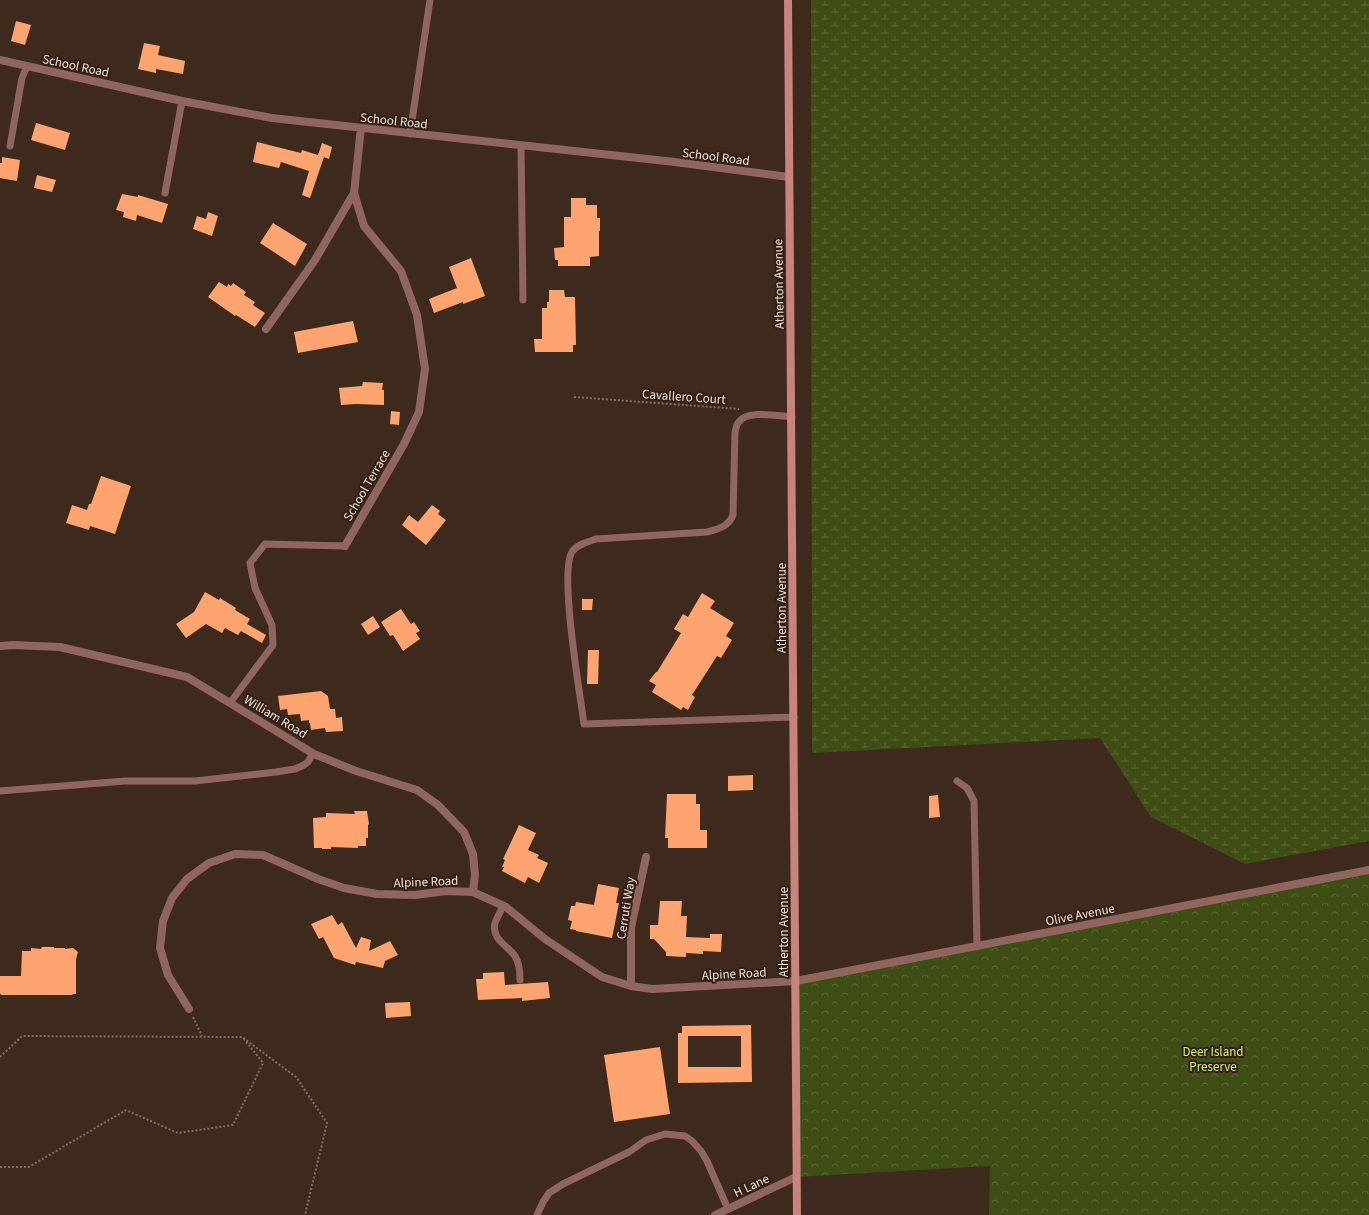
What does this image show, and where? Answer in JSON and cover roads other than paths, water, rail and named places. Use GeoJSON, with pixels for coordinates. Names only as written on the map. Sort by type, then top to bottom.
{"type":"FeatureCollection","features":[{"type":"Feature","properties":{"kind":"main road","name":"Atherton Avenue"},"geometry":{"type":"LineString","coordinates":[[788,0],[797,1215]]}},
{"type":"Feature","properties":{"kind":"street","name":"School Road"},"geometry":{"type":"LineString","coordinates":[[0,60],[182,101],[272,118],[675,162],[789,177]]}},
{"type":"Feature","properties":{"kind":"street","name":"School Terrace"},"geometry":{"type":"LineString","coordinates":[[345,546],[404,444],[419,412],[425,369],[417,315],[401,272],[364,226],[354,193],[361,128]]}},
{"type":"Feature","properties":{"kind":"street","name":"School Terrace"},"geometry":{"type":"LineString","coordinates":[[266,329],[315,260],[354,193]]}},
{"type":"Feature","properties":{"kind":"street","name":"William Road"},"geometry":{"type":"LineString","coordinates":[[0,646],[14,645],[60,647],[187,677],[313,753],[356,771],[416,790],[438,805],[464,832],[473,854],[475,876],[473,892]]}},
{"type":"Feature","properties":{"kind":"street","name":"Alpine Road"},"geometry":{"type":"LineString","coordinates":[[189,1008],[168,975],[160,948],[163,921],[172,898],[187,879],[209,863],[235,854],[263,856],[318,880],[344,888],[370,893],[415,895],[446,891],[473,892],[503,906],[545,939],[602,977],[631,986],[652,989],[796,981]]}},
{"type":"Feature","properties":{"kind":"street","name":"Cerruti Way"},"geometry":{"type":"LineString","coordinates":[[631,986],[631,928],[646,857]]}},
{"type":"Feature","properties":{"kind":"street","name":"Olive Avenue"},"geometry":{"type":"LineString","coordinates":[[796,981],[1369,870]]}},
{"type":"Feature","properties":{"kind":"street","name":"H Lane"},"geometry":{"type":"LineString","coordinates":[[715,1215],[796,1176]]}},
{"type":"Feature","properties":{"kind":"lane"},"geometry":{"type":"LineString","coordinates":[[410,134],[430,0]]}},
{"type":"Feature","properties":{"kind":"lane"},"geometry":{"type":"LineString","coordinates":[[10,146],[22,78],[27,66]]}},
{"type":"Feature","properties":{"kind":"lane"},"geometry":{"type":"LineString","coordinates":[[165,193],[182,101]]}},
{"type":"Feature","properties":{"kind":"lane"},"geometry":{"type":"LineString","coordinates":[[521,146],[523,300]]}},
{"type":"Feature","properties":{"kind":"lane"},"geometry":{"type":"LineString","coordinates":[[792,417],[759,414],[746,417],[738,423],[735,432],[733,515],[730,522],[721,528],[707,532],[596,539],[583,543],[573,550],[569,560],[568,570],[570,621],[584,724],[794,717]]}},
{"type":"Feature","properties":{"kind":"lane","name":"School Terrace"},"geometry":{"type":"LineString","coordinates":[[230,703],[273,645],[272,625],[255,588],[250,563],[265,544],[345,546]]}},
{"type":"Feature","properties":{"kind":"lane"},"geometry":{"type":"LineString","coordinates":[[0,791],[125,781],[195,781],[276,772],[304,766],[313,753]]}},
{"type":"Feature","properties":{"kind":"lane"},"geometry":{"type":"LineString","coordinates":[[958,781],[967,788],[974,801],[977,946]]}},
{"type":"Feature","properties":{"kind":"lane"},"geometry":{"type":"LineString","coordinates":[[503,906],[495,923],[495,932],[499,939],[515,956],[520,980]]}},
{"type":"Feature","properties":{"kind":"lane"},"geometry":{"type":"LineString","coordinates":[[537,1215],[548,1193],[563,1184],[629,1152],[646,1140],[665,1134],[685,1136],[701,1151],[708,1162],[728,1209]]}},
{"type":"Feature","properties":{"kind":"park label","name":"Deer Island Preserve"},"geometry":{"type":"Point","coordinates":[1213,1058]}}]}
